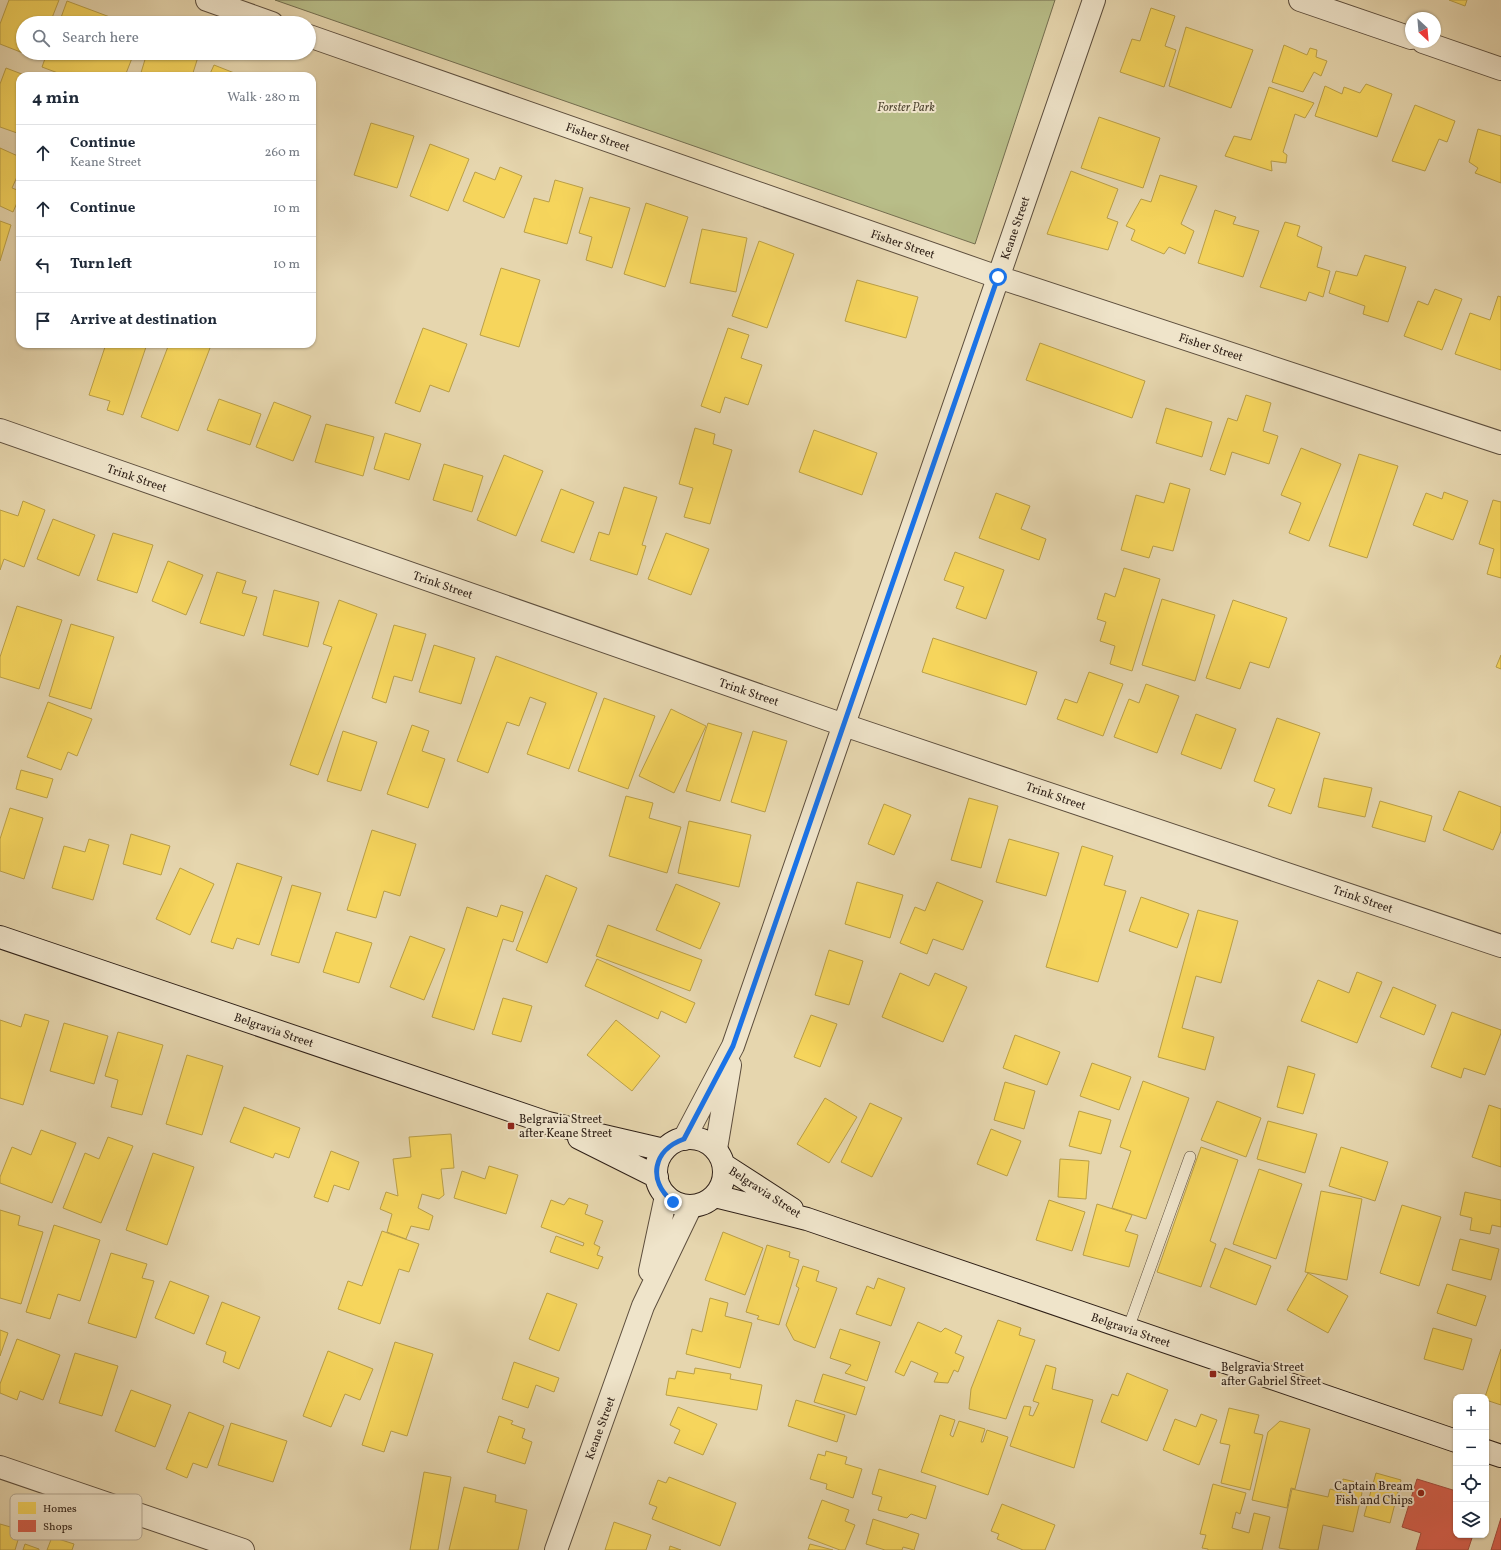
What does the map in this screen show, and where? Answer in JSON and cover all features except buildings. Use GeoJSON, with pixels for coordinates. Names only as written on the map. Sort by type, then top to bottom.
{"type":"FeatureCollection","features":[{"type":"Feature","properties":{"kind":"street"},"geometry":{"type":"LineString","coordinates":[[207,0],[252,16]]}},
{"type":"Feature","properties":{"kind":"street","name":"Keane Street"},"geometry":{"type":"LineString","coordinates":[[684,1139],[733,1046],[1094,0]]}},
{"type":"Feature","properties":{"kind":"street"},"geometry":{"type":"LineString","coordinates":[[1300,0],[1405,36]]}},
{"type":"Feature","properties":{"kind":"street","name":"Fisher Street"},"geometry":{"type":"LineString","coordinates":[[316,38],[998,277],[1501,443]]}},
{"type":"Feature","properties":{"kind":"street"},"geometry":{"type":"LineString","coordinates":[[1441,48],[1501,68]]}},
{"type":"Feature","properties":{"kind":"street","name":"Trink Street"},"geometry":{"type":"LineString","coordinates":[[0,430],[844,725],[1501,946]]}},
{"type":"Feature","properties":{"kind":"street","name":"Belgravia Street"},"geometry":{"type":"LineString","coordinates":[[0,936],[548,1122],[664,1150]]}},
{"type":"Feature","properties":{"kind":"street","name":"Keane Street"},"geometry":{"type":"LineString","coordinates":[[720,1157],[733,1046]]}},
{"type":"Feature","properties":{"kind":"street","name":"Belgravia Street"},"geometry":{"type":"LineString","coordinates":[[548,1122],[661,1187]]}},
{"type":"Feature","properties":{"kind":"street"},"geometry":{"type":"LineString","coordinates":[[692,1138],[701,1140],[720,1157],[723,1181],[715,1196],[700,1205],[691,1206],[673,1202],[661,1187],[658,1163],[664,1150],[673,1143],[692,1138]]}},
{"type":"Feature","properties":{"kind":"street","name":"Belgravia Street"},"geometry":{"type":"LineString","coordinates":[[720,1157],[807,1219]]}},
{"type":"Feature","properties":{"kind":"street","name":"Keane Street"},"geometry":{"type":"LineString","coordinates":[[643,1306],[661,1187]]}},
{"type":"Feature","properties":{"kind":"street","name":"Belgravia Street"},"geometry":{"type":"LineString","coordinates":[[715,1196],[807,1219],[1453,1440]]}},
{"type":"Feature","properties":{"kind":"street","name":"Keane Street"},"geometry":{"type":"LineString","coordinates":[[556,1550],[643,1306],[691,1206]]}},
{"type":"Feature","properties":{"kind":"street"},"geometry":{"type":"LineString","coordinates":[[1489,1452],[1501,1456]]}},
{"type":"Feature","properties":{"kind":"street"},"geometry":{"type":"LineString","coordinates":[[0,1467],[79,1494]]}},
{"type":"Feature","properties":{"kind":"street"},"geometry":{"type":"LineString","coordinates":[[142,1516],[243,1550]]}},
{"type":"Feature","properties":{"kind":"lane"},"geometry":{"type":"LineString","coordinates":[[1128,1329],[1190,1157]]}},
{"type":"Feature","properties":{"kind":"green space","name":"Forster Park"},"geometry":{"type":"Polygon","coordinates":[[[275,0],[1055,0],[975,244],[275,0]]]}},
{"type":"Feature","properties":{"kind":"place","name":"Belgravia Street after Keane Street"},"geometry":{"type":"Point","coordinates":[511,1126]}},
{"type":"Feature","properties":{"kind":"place","name":"Belgravia Street after Gabriel Street"},"geometry":{"type":"Point","coordinates":[1213,1374]}},
{"type":"Feature","properties":{"kind":"place","name":"Captain Bream Fish and Chips"},"geometry":{"type":"Point","coordinates":[1421,1493]}},
{"type":"Feature","properties":{"kind":"route"},"geometry":{"type":"LineString","coordinates":[[673,1202],[666,1196],[656,1177],[656,1170],[660,1156],[664,1150],[673,1143],[684,1139],[733,1046],[998,277]]}}]}
